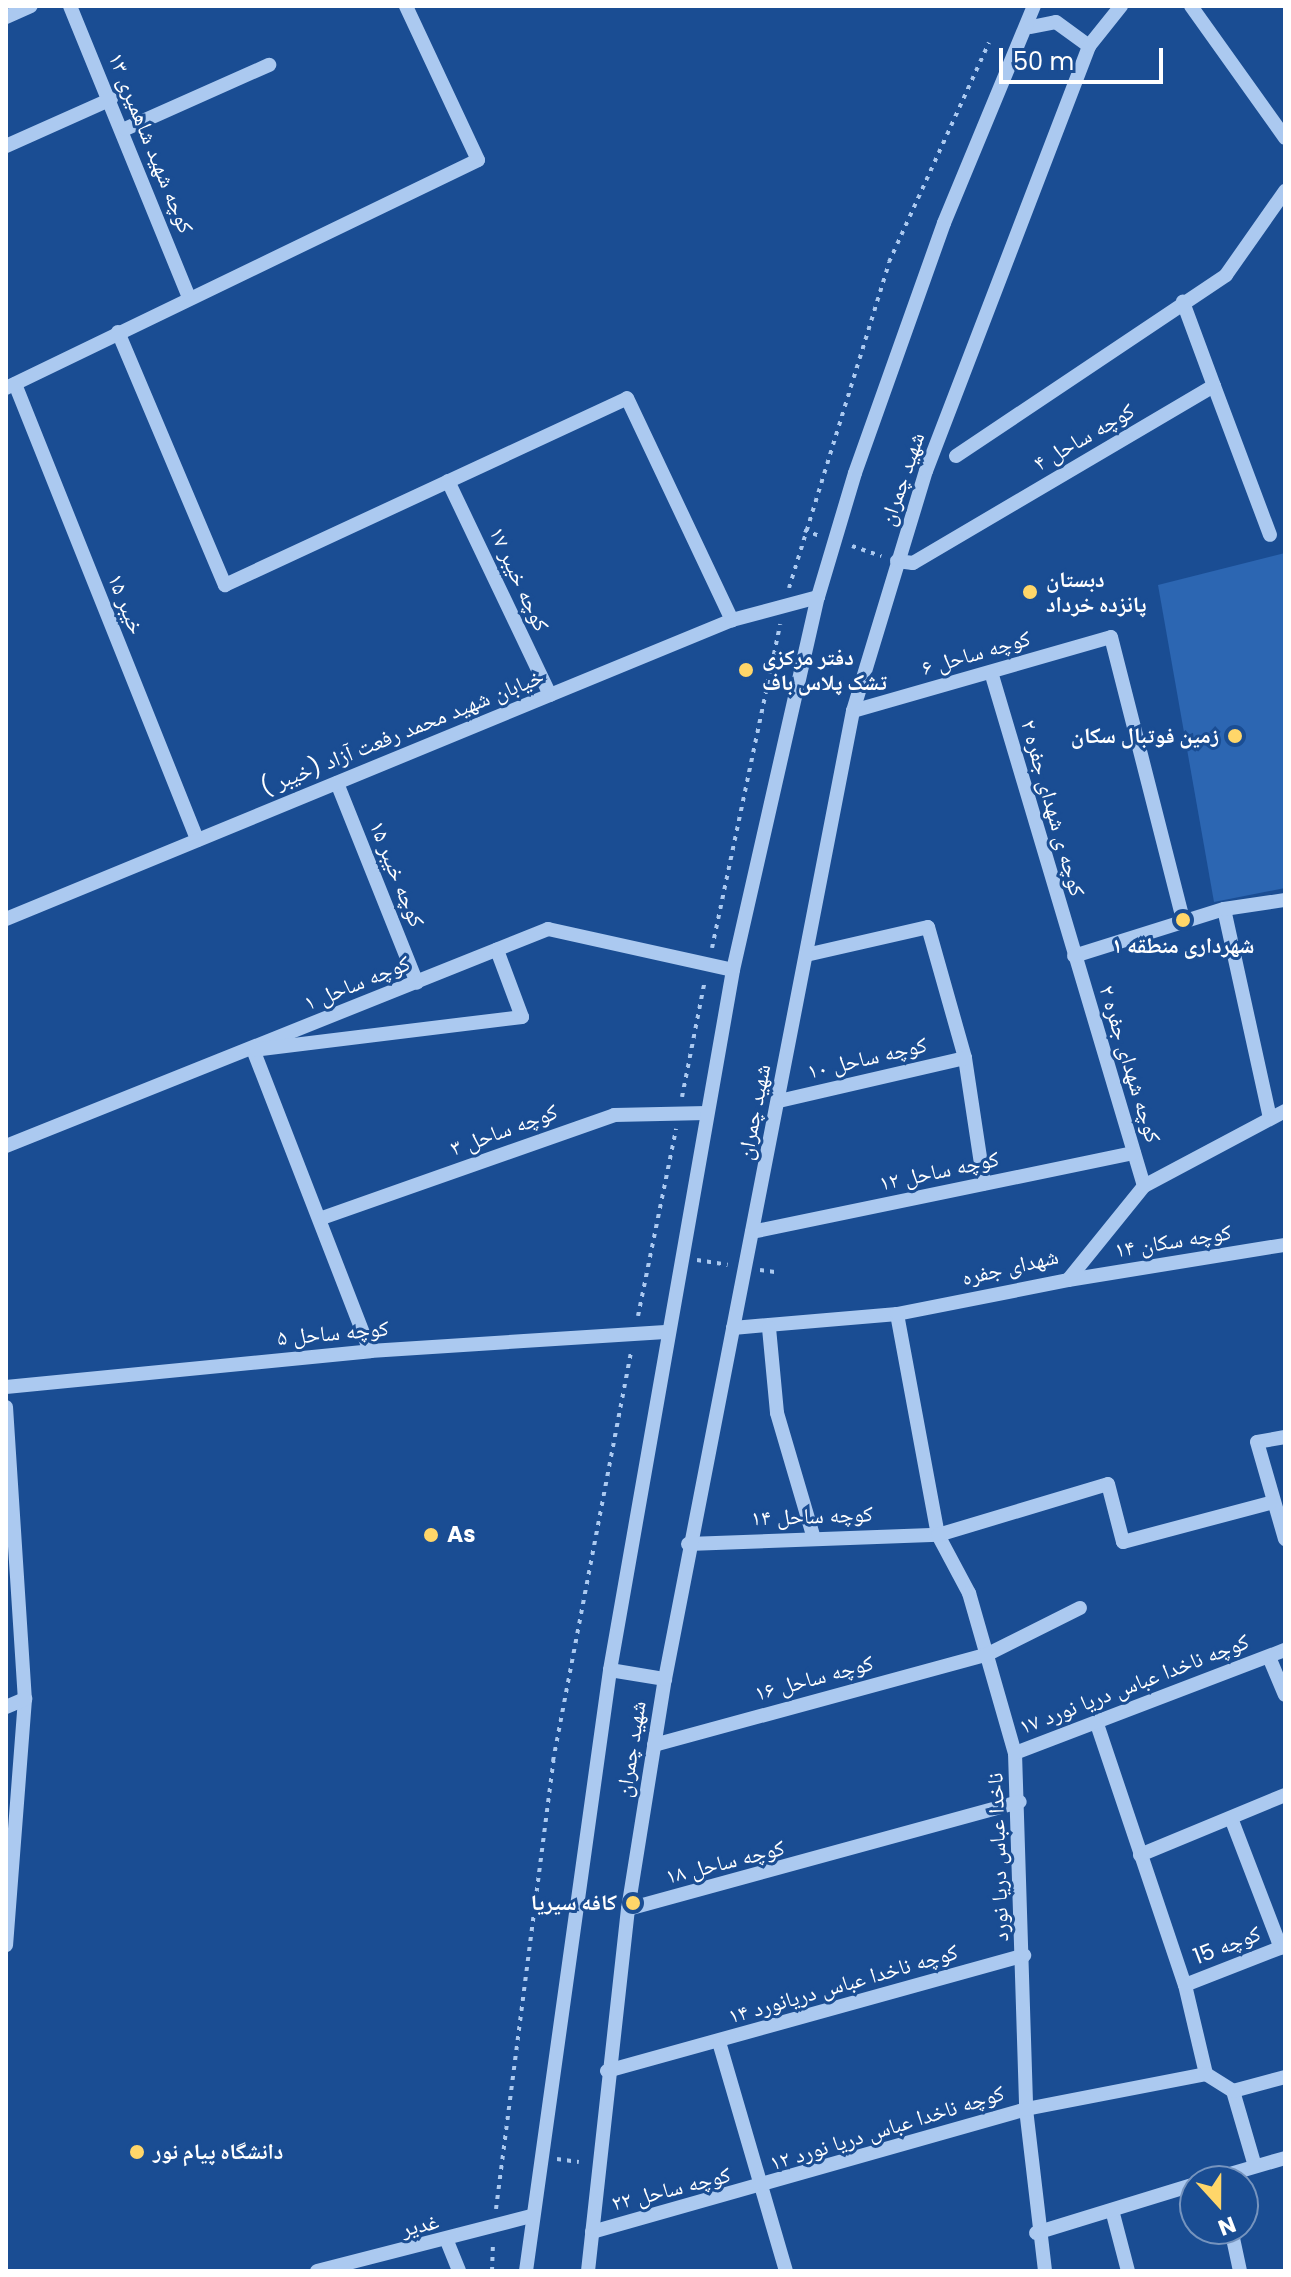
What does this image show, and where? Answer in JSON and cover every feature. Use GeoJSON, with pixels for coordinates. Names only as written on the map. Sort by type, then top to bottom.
{"type":"FeatureCollection","features":[{"type":"Feature","properties":{"kind":"street"},"geometry":{"type":"LineString","coordinates":[[6,17],[31,6]]}},
{"type":"Feature","properties":{"kind":"street","name":"کوچه شهید شاهمیری ۱۳"},"geometry":{"type":"LineString","coordinates":[[70,6],[125,129],[189,297]]}},
{"type":"Feature","properties":{"kind":"street"},"geometry":{"type":"LineString","coordinates":[[11,386],[189,297],[478,160],[406,6]]}},
{"type":"Feature","properties":{"kind":"street","name":"شهید چمران"},"geometry":{"type":"LineString","coordinates":[[526,2271],[531,2216],[610,1670],[665,1332],[733,970],[818,597],[944,223],[1031,27],[1034,6]]}},
{"type":"Feature","properties":{"kind":"street","name":"شهید چمران"},"geometry":{"type":"LineString","coordinates":[[588,2271],[607,2071],[628,1909],[665,1679],[688,1544],[779,1101],[853,711],[897,561],[1089,46],[1121,6]]}},
{"type":"Feature","properties":{"kind":"street"},"geometry":{"type":"LineString","coordinates":[[1191,6],[1285,138]]}},
{"type":"Feature","properties":{"kind":"street"},"geometry":{"type":"LineString","coordinates":[[1031,27],[1056,22],[1089,46]]}},
{"type":"Feature","properties":{"kind":"street"},"geometry":{"type":"LineString","coordinates":[[125,129],[269,65]]}},
{"type":"Feature","properties":{"kind":"street"},"geometry":{"type":"LineString","coordinates":[[6,146],[111,99]]}},
{"type":"Feature","properties":{"kind":"street"},"geometry":{"type":"LineString","coordinates":[[956,456],[1226,275],[1285,191]]}},
{"type":"Feature","properties":{"kind":"street"},"geometry":{"type":"LineString","coordinates":[[1183,302],[1270,535]]}},
{"type":"Feature","properties":{"kind":"street"},"geometry":{"type":"LineString","coordinates":[[118,332],[225,585],[627,398],[732,620]]}},
{"type":"Feature","properties":{"kind":"street","name":"خیبر ۱۵"},"geometry":{"type":"LineString","coordinates":[[11,386],[197,840]]}},
{"type":"Feature","properties":{"kind":"street","name":"کوچه ساحل ۴"},"geometry":{"type":"LineString","coordinates":[[897,561],[913,563],[1214,386]]}},
{"type":"Feature","properties":{"kind":"street","name":"کوچه خیبر ۱۷"},"geometry":{"type":"LineString","coordinates":[[448,481],[550,695]]}},
{"type":"Feature","properties":{"kind":"street","name":"( خیبر) خیابان شهید محمد رفعت آزاد"},"geometry":{"type":"LineString","coordinates":[[8,913],[197,840],[732,620],[818,597]]}},
{"type":"Feature","properties":{"kind":"street","name":"کوچه ساحل ۶"},"geometry":{"type":"LineString","coordinates":[[853,711],[1111,637],[1183,920]]}},
{"type":"Feature","properties":{"kind":"street","name":"کوچه ی شهدای جفره ۲"},"geometry":{"type":"LineString","coordinates":[[991,672],[1074,956]]}},
{"type":"Feature","properties":{"kind":"street","name":"کوچه خیبر ۱۵"},"geometry":{"type":"LineString","coordinates":[[337,783],[417,983]]}},
{"type":"Feature","properties":{"kind":"street"},"geometry":{"type":"LineString","coordinates":[[1074,956],[1224,909],[1285,900]]}},
{"type":"Feature","properties":{"kind":"street"},"geometry":{"type":"LineString","coordinates":[[1224,909],[1270,1118]]}},
{"type":"Feature","properties":{"kind":"street"},"geometry":{"type":"LineString","coordinates":[[806,955],[928,927],[965,1058],[984,1184]]}},
{"type":"Feature","properties":{"kind":"street","name":"کوچه ساحل ۱"},"geometry":{"type":"LineString","coordinates":[[6,1146],[253,1050],[548,929],[733,970]]}},
{"type":"Feature","properties":{"kind":"street"},"geometry":{"type":"LineString","coordinates":[[370,1351],[322,1218],[253,1050],[522,1017],[497,950]]}},
{"type":"Feature","properties":{"kind":"street","name":"کوچه شهدای جفره ۲"},"geometry":{"type":"LineString","coordinates":[[1074,956],[1144,1186]]}},
{"type":"Feature","properties":{"kind":"street","name":"کوچه ساحل ۱۰"},"geometry":{"type":"LineString","coordinates":[[779,1101],[965,1058]]}},
{"type":"Feature","properties":{"kind":"street","name":"شهدای جفره"},"geometry":{"type":"LineString","coordinates":[[733,1328],[769,1328],[897,1314],[1068,1280],[1144,1186],[1285,1111]]}},
{"type":"Feature","properties":{"kind":"street","name":"کوچه ساحل ۳"},"geometry":{"type":"LineString","coordinates":[[322,1218],[614,1115],[707,1113]]}},
{"type":"Feature","properties":{"kind":"street","name":"کوچه ساحل ۱۲"},"geometry":{"type":"LineString","coordinates":[[752,1232],[1134,1153]]}},
{"type":"Feature","properties":{"kind":"street","name":"کوچه سکان ۱۴"},"geometry":{"type":"LineString","coordinates":[[1068,1280],[1285,1245]]}},
{"type":"Feature","properties":{"kind":"street","name":"ناخدا عباس دریا نورد"},"geometry":{"type":"LineString","coordinates":[[897,1314],[938,1535],[969,1593],[1015,1753],[1020,1802],[1026,2109],[1041,2270]]}},
{"type":"Feature","properties":{"kind":"street"},"geometry":{"type":"LineString","coordinates":[[769,1328],[777,1413],[813,1535]]}},
{"type":"Feature","properties":{"kind":"street","name":"کوچه ساحل ۵"},"geometry":{"type":"LineString","coordinates":[[6,1387],[370,1351],[665,1332]]}},
{"type":"Feature","properties":{"kind":"street"},"geometry":{"type":"LineString","coordinates":[[6,1407],[25,1699],[6,1943]]}},
{"type":"Feature","properties":{"kind":"street"},"geometry":{"type":"LineString","coordinates":[[1285,1437],[1257,1442],[1270,1503],[1285,1539]]}},
{"type":"Feature","properties":{"kind":"street","name":"کوچه ساحل ۱۴"},"geometry":{"type":"LineString","coordinates":[[688,1544],[813,1535],[938,1535],[1108,1484],[1123,1542],[1270,1503]]}},
{"type":"Feature","properties":{"kind":"street"},"geometry":{"type":"LineString","coordinates":[[986,1655],[1080,1608]]}},
{"type":"Feature","properties":{"kind":"street","name":"کوچه ناخدا عباس دریا نورد ۱۷"},"geometry":{"type":"LineString","coordinates":[[1015,1753],[1285,1650]]}},
{"type":"Feature","properties":{"kind":"street","name":"کوچه ساحل ۱۶"},"geometry":{"type":"LineString","coordinates":[[654,1745],[986,1655]]}},
{"type":"Feature","properties":{"kind":"street"},"geometry":{"type":"LineString","coordinates":[[1269,1657],[1285,1695]]}},
{"type":"Feature","properties":{"kind":"street"},"geometry":{"type":"LineString","coordinates":[[610,1670],[665,1679]]}},
{"type":"Feature","properties":{"kind":"street"},"geometry":{"type":"LineString","coordinates":[[6,1707],[25,1699]]}},
{"type":"Feature","properties":{"kind":"street"},"geometry":{"type":"LineString","coordinates":[[1097,1724],[1185,1985],[1206,2074],[1233,2091],[1255,2165]]}},
{"type":"Feature","properties":{"kind":"street"},"geometry":{"type":"LineString","coordinates":[[1140,1855],[1285,1795]]}},
{"type":"Feature","properties":{"kind":"street","name":"کوچه ساحل ۱۸"},"geometry":{"type":"LineString","coordinates":[[628,1909],[833,1857],[1020,1802]]}},
{"type":"Feature","properties":{"kind":"street"},"geometry":{"type":"LineString","coordinates":[[1231,1818],[1283,1947]]}},
{"type":"Feature","properties":{"kind":"street","name":"کوچه 15"},"geometry":{"type":"LineString","coordinates":[[1185,1985],[1283,1947]]}},
{"type":"Feature","properties":{"kind":"street","name":"کوچه ناخدا عباس دریانورد ۱۴"},"geometry":{"type":"LineString","coordinates":[[607,2071],[1024,1955]]}},
{"type":"Feature","properties":{"kind":"street"},"geometry":{"type":"LineString","coordinates":[[719,2042],[786,2271]]}},
{"type":"Feature","properties":{"kind":"street","name":"کوچه ناخدا عباس دریا نورد ۱۲"},"geometry":{"type":"LineString","coordinates":[[760,2189],[1026,2109],[1206,2074]]}},
{"type":"Feature","properties":{"kind":"street"},"geometry":{"type":"LineString","coordinates":[[1233,2091],[1285,2077]]}},
{"type":"Feature","properties":{"kind":"street"},"geometry":{"type":"LineString","coordinates":[[1259,2165],[1285,2158]]}},
{"type":"Feature","properties":{"kind":"street","name":"کوچه ساحل ۲۲"},"geometry":{"type":"LineString","coordinates":[[592,2232],[760,2189]]}},
{"type":"Feature","properties":{"kind":"street"},"geometry":{"type":"LineString","coordinates":[[1036,2233],[1179,2189]]}},
{"type":"Feature","properties":{"kind":"street"},"geometry":{"type":"LineString","coordinates":[[1112,2210],[1128,2271]]}},
{"type":"Feature","properties":{"kind":"street","name":"غدیر"},"geometry":{"type":"LineString","coordinates":[[317,2271],[447,2241],[531,2216]]}},
{"type":"Feature","properties":{"kind":"street"},"geometry":{"type":"LineString","coordinates":[[447,2241],[459,2271]]}},
{"type":"Feature","properties":{"kind":"street"},"geometry":{"type":"LineString","coordinates":[[1234,2245],[1240,2271]]}},
{"type":"Feature","properties":{"kind":"path"},"geometry":{"type":"LineString","coordinates":[[652,1250],[775,1272]]}},
{"type":"Feature","properties":{"kind":"shaded area","name":"زمین فوتبال سکان"},"geometry":{"type":"Polygon","coordinates":[[[1285,553],[1285,888],[1214,902],[1158,585],[1285,553]]]}},
{"type":"Feature","properties":{"kind":"place","name":"دبستان پانزده خرداد"},"geometry":{"type":"Point","coordinates":[1030,592]}},
{"type":"Feature","properties":{"kind":"place","name":"دفتر مرکزی تشک پلاس باف"},"geometry":{"type":"Point","coordinates":[746,670]}},
{"type":"Feature","properties":{"kind":"place","name":"زمین فوتبال سکان"},"geometry":{"type":"Point","coordinates":[1235,736]}},
{"type":"Feature","properties":{"kind":"place","name":"شهرداری منطقه ١"},"geometry":{"type":"Point","coordinates":[1183,920]}},
{"type":"Feature","properties":{"kind":"place","name":"As"},"geometry":{"type":"Point","coordinates":[431,1535]}},
{"type":"Feature","properties":{"kind":"place","name":"کافه سیریا"},"geometry":{"type":"Point","coordinates":[633,1903]}},
{"type":"Feature","properties":{"kind":"place","name":"دانشگاه پیام نور"},"geometry":{"type":"Point","coordinates":[137,2152]}}]}
